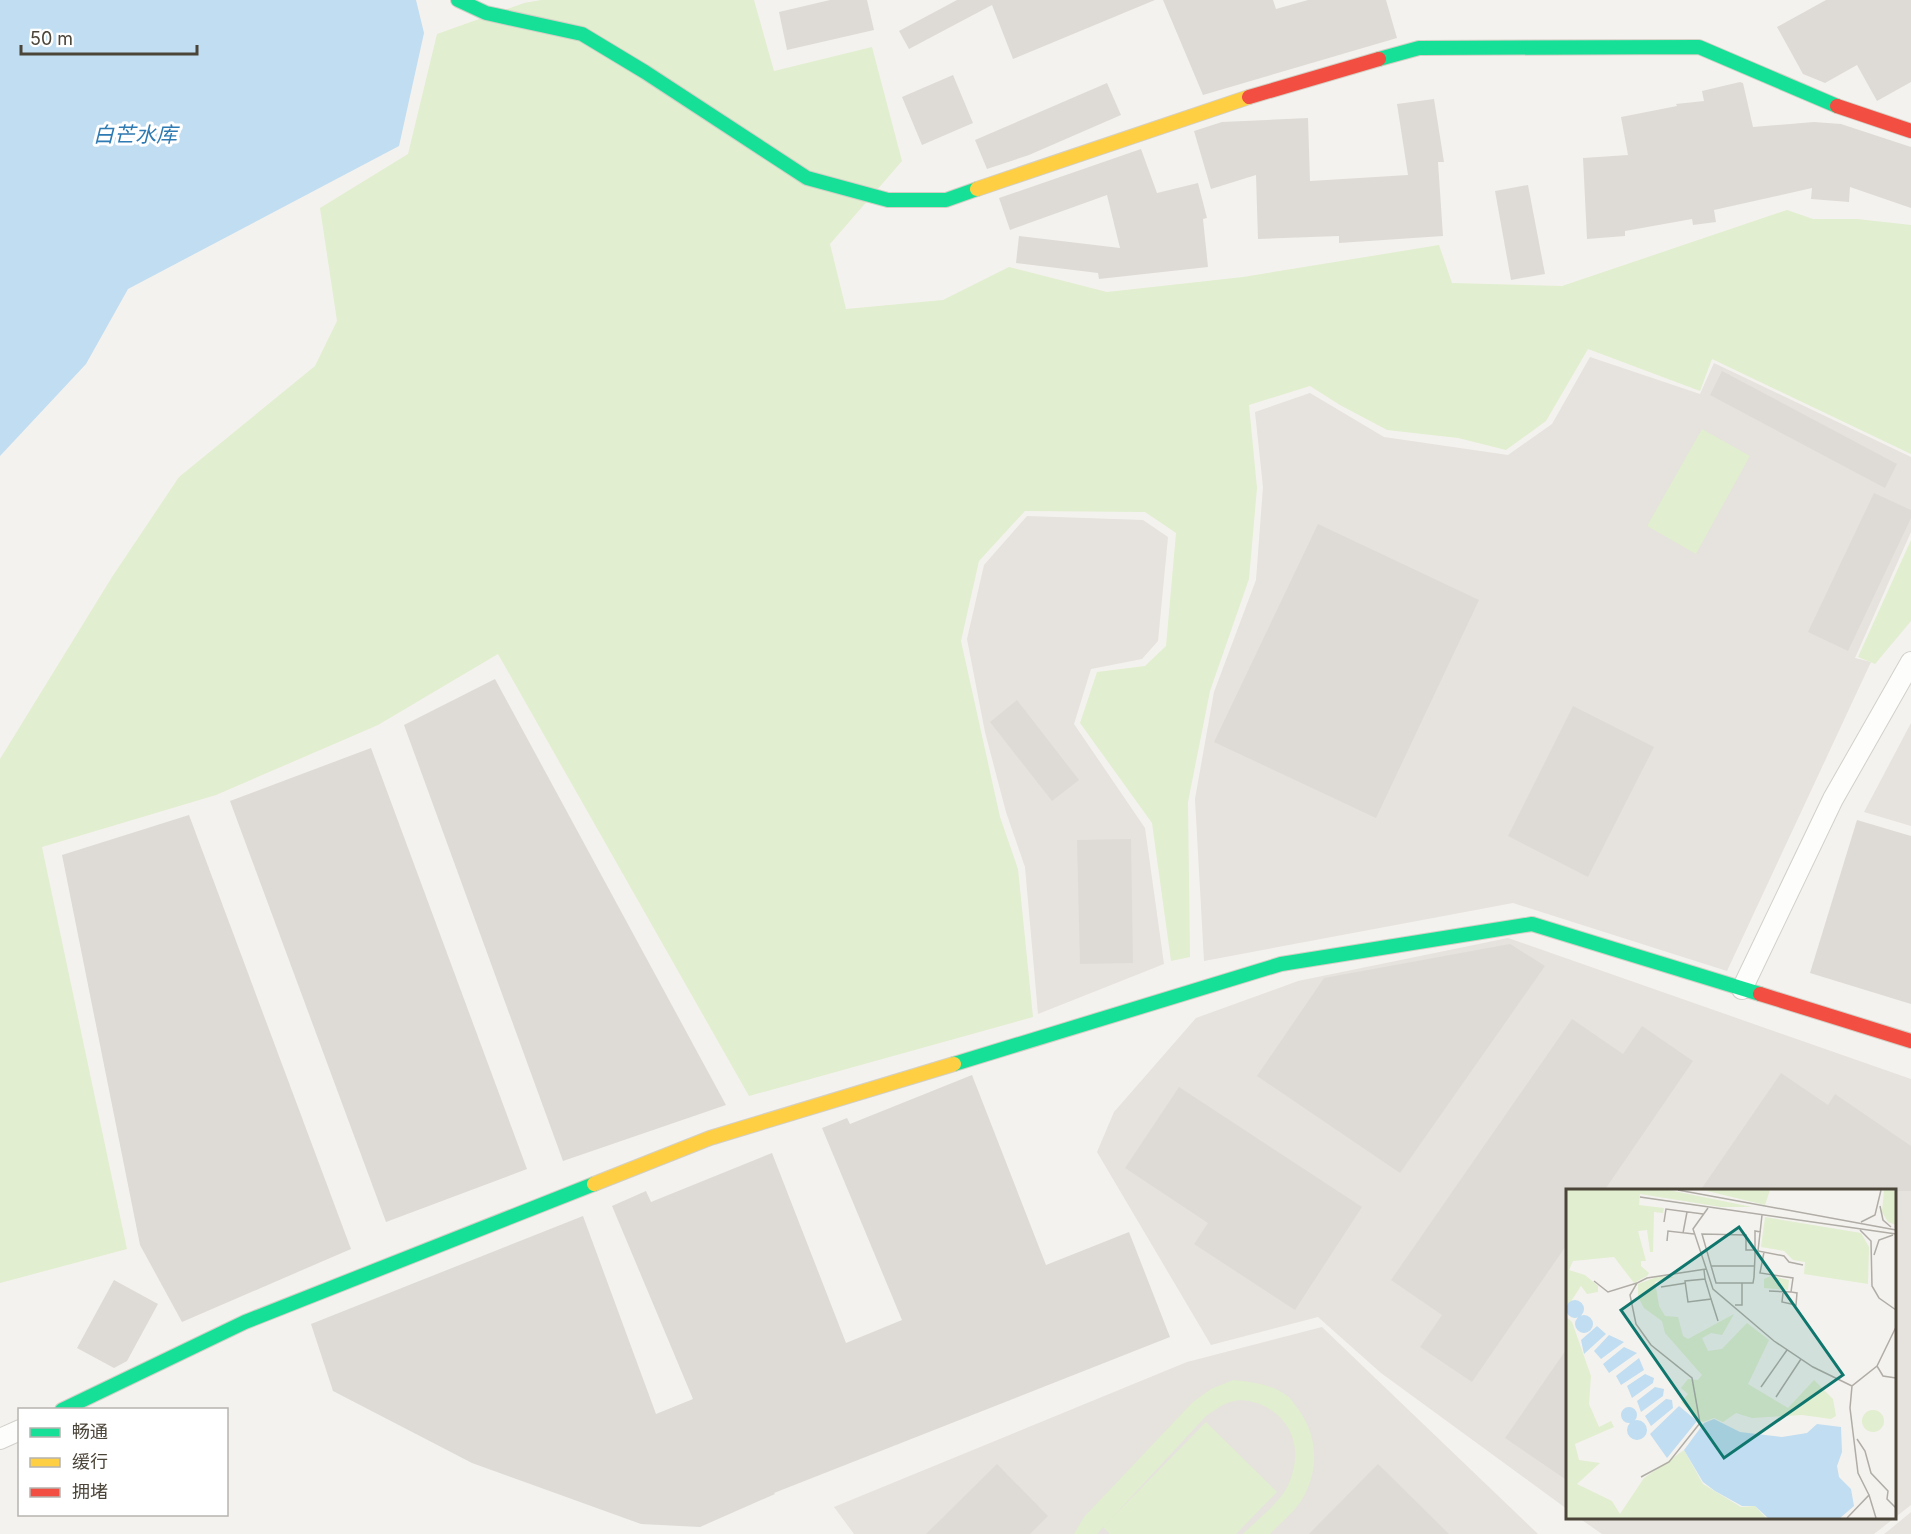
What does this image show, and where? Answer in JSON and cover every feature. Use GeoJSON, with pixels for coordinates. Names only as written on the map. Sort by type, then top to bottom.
{"type":"FeatureCollection","features":[{"type":"Feature","properties":{"kind":"street"},"geometry":{"type":"LineString","coordinates":[[458,0],[486,14],[582,34],[645,72],[807,178],[888,200],[946,200],[1222,105],[1419,48],[1699,48],[1857,114],[1911,131]]}},
{"type":"Feature","properties":{"kind":"street"},"geometry":{"type":"LineString","coordinates":[[1742,989],[1833,799],[1911,662]]}},
{"type":"Feature","properties":{"kind":"street"},"geometry":{"type":"LineString","coordinates":[[66,1408],[245,1322],[710,1138],[1281,964],[1532,924],[1911,1041]]}},
{"type":"Feature","properties":{"kind":"street"},"geometry":{"type":"LineString","coordinates":[[0,1439],[18,1431]]}},
{"type":"Feature","properties":{"kind":"shaded area"},"geometry":{"type":"Polygon","coordinates":[[[1590,357],[1700,394],[1714,363],[1911,457],[1911,532],[1855,658],[1871,662],[1727,971],[1513,903],[1204,961],[1195,799],[1214,692],[1256,580],[1263,487],[1255,412],[1310,393],[1384,437],[1508,455],[1552,424],[1590,357]]]}},
{"type":"Feature","properties":{"kind":"shaded area"},"geometry":{"type":"Polygon","coordinates":[[[1027,516],[1143,520],[1168,537],[1158,641],[1142,659],[1091,669],[1074,724],[1145,828],[1164,964],[1038,1014],[1025,867],[1006,812],[985,732],[967,639],[984,565],[1027,516]]]}},
{"type":"Feature","properties":{"kind":"shaded area"},"geometry":{"type":"Polygon","coordinates":[[[1911,723],[1911,826],[1864,812],[1911,723]]]}},
{"type":"Feature","properties":{"kind":"shaded area"},"geometry":{"type":"Polygon","coordinates":[[[1508,938],[1911,1079],[1911,1505],[1896,1517],[1896,1189],[1566,1189],[1566,1508],[1381,1373],[1318,1317],[1211,1345],[1097,1152],[1114,1112],[1196,1018],[1298,981],[1508,938]]]}},
{"type":"Feature","properties":{"kind":"shaded area"},"geometry":{"type":"Polygon","coordinates":[[[1322,1327],[1538,1534],[854,1534],[834,1507],[1187,1362],[1322,1327]]]}},
{"type":"Feature","properties":{"kind":"shaded area"},"geometry":{"type":"Polygon","coordinates":[[[1911,1512],[1911,1534],[1884,1534],[1888,1531],[1911,1512]]]}},
{"type":"Feature","properties":{"kind":"shaded area"},"geometry":{"type":"Polygon","coordinates":[[[1580,1519],[1893,1519],[1874,1534],[1602,1534],[1580,1519]]]}},
{"type":"Feature","properties":{"kind":"green space"},"geometry":{"type":"Polygon","coordinates":[[[541,0],[754,0],[774,71],[872,47],[902,161],[830,244],[846,309],[943,300],[1009,267],[1107,292],[1243,277],[1439,245],[1452,283],[1562,286],[1787,210],[1813,219],[1857,219],[1911,225],[1911,454],[1712,359],[1700,391],[1588,349],[1546,421],[1506,450],[1458,438],[1387,430],[1310,386],[1249,405],[1257,488],[1249,579],[1210,691],[1188,802],[1190,957],[1171,961],[1152,823],[1080,723],[1097,672],[1145,666],[1166,646],[1176,533],[1145,512],[1025,511],[979,561],[961,641],[1000,817],[1018,869],[1033,1017],[749,1096],[498,654],[378,725],[216,795],[42,847],[127,1249],[0,1283],[0,759],[112,577],[179,477],[315,366],[337,321],[320,208],[408,154],[437,34],[524,3],[541,0]]]}},
{"type":"Feature","properties":{"kind":"green space"},"geometry":{"type":"Polygon","coordinates":[[[1702,429],[1750,456],[1696,554],[1647,526],[1702,429]]]}},
{"type":"Feature","properties":{"kind":"green space"},"geometry":{"type":"Polygon","coordinates":[[[1911,540],[1911,621],[1875,664],[1858,657],[1911,540]]]}},
{"type":"Feature","properties":{"kind":"green space"},"geometry":{"type":"Polygon","coordinates":[[[1233,1380],[1267,1386],[1287,1396],[1308,1425],[1314,1447],[1313,1470],[1303,1498],[1270,1534],[1243,1534],[1286,1490],[1293,1471],[1295,1448],[1288,1427],[1273,1411],[1262,1405],[1241,1400],[1227,1403],[1206,1416],[1097,1534],[1074,1534],[1084,1517],[1193,1402],[1211,1389],[1233,1380]]]}},
{"type":"Feature","properties":{"kind":"green space"},"geometry":{"type":"Polygon","coordinates":[[[1206,1422],[1277,1492],[1236,1534],[1110,1534],[1103,1527],[1206,1422]]]}},
{"type":"Feature","properties":{"kind":"water","name":"白芒水库"},"geometry":{"type":"Polygon","coordinates":[[[0,0],[416,0],[424,33],[399,146],[128,289],[86,364],[0,456],[0,0]]]}},
{"type":"Feature","properties":{"kind":"building"},"geometry":{"type":"Polygon","coordinates":[[[830,0],[867,0],[874,30],[787,50],[779,12],[830,0]]]}},
{"type":"Feature","properties":{"kind":"building"},"geometry":{"type":"Polygon","coordinates":[[[957,0],[1155,0],[1013,59],[992,5],[909,49],[899,31],[957,0]]]}},
{"type":"Feature","properties":{"kind":"building"},"geometry":{"type":"Polygon","coordinates":[[[1163,0],[1273,0],[1276,9],[1308,0],[1386,0],[1397,38],[1203,95],[1163,0]]]}},
{"type":"Feature","properties":{"kind":"building"},"geometry":{"type":"Polygon","coordinates":[[[1826,0],[1911,0],[1911,82],[1877,101],[1857,65],[1825,83],[1803,74],[1777,27],[1826,0]]]}},
{"type":"Feature","properties":{"kind":"building"},"geometry":{"type":"Polygon","coordinates":[[[953,75],[973,123],[922,145],[902,97],[953,75]]]}},
{"type":"Feature","properties":{"kind":"building"},"geometry":{"type":"Polygon","coordinates":[[[1107,83],[1121,115],[1029,155],[987,169],[975,140],[1107,83]]]}},
{"type":"Feature","properties":{"kind":"building"},"geometry":{"type":"Polygon","coordinates":[[[1743,83],[1753,127],[1814,122],[1841,124],[1911,147],[1911,208],[1850,187],[1849,202],[1811,199],[1812,188],[1714,210],[1716,222],[1693,225],[1692,219],[1625,231],[1625,236],[1587,239],[1583,158],[1628,155],[1621,117],[1677,106],[1676,104],[1704,101],[1702,91],[1743,83]]]}},
{"type":"Feature","properties":{"kind":"building"},"geometry":{"type":"Polygon","coordinates":[[[1434,99],[1444,162],[1438,162],[1443,236],[1339,243],[1339,236],[1258,239],[1256,175],[1211,189],[1194,131],[1222,122],[1308,118],[1310,181],[1408,175],[1397,104],[1434,99]]]}},
{"type":"Feature","properties":{"kind":"building"},"geometry":{"type":"Polygon","coordinates":[[[1141,149],[1157,193],[1198,183],[1207,218],[1203,219],[1208,267],[1099,279],[1098,273],[1016,263],[1019,236],[1120,248],[1107,195],[1010,230],[999,198],[1141,149]]]}},
{"type":"Feature","properties":{"kind":"building"},"geometry":{"type":"Polygon","coordinates":[[[1528,185],[1545,274],[1511,280],[1495,191],[1528,185]]]}},
{"type":"Feature","properties":{"kind":"building"},"geometry":{"type":"Polygon","coordinates":[[[1722,371],[1897,464],[1885,488],[1710,395],[1722,371]]]}},
{"type":"Feature","properties":{"kind":"building"},"geometry":{"type":"Polygon","coordinates":[[[1874,493],[1911,510],[1911,518],[1848,651],[1808,632],[1874,493]]]}},
{"type":"Feature","properties":{"kind":"building"},"geometry":{"type":"Polygon","coordinates":[[[1318,524],[1479,600],[1376,818],[1214,742],[1318,524]]]}},
{"type":"Feature","properties":{"kind":"building"},"geometry":{"type":"Polygon","coordinates":[[[495,679],[726,1105],[563,1161],[404,725],[495,679]]]}},
{"type":"Feature","properties":{"kind":"building"},"geometry":{"type":"Polygon","coordinates":[[[1017,700],[1079,780],[1052,801],[990,722],[1017,700]]]}},
{"type":"Feature","properties":{"kind":"building"},"geometry":{"type":"Polygon","coordinates":[[[1573,706],[1654,747],[1588,877],[1508,836],[1573,706]]]}},
{"type":"Feature","properties":{"kind":"building"},"geometry":{"type":"Polygon","coordinates":[[[371,748],[527,1169],[386,1222],[230,801],[371,748]]]}},
{"type":"Feature","properties":{"kind":"building"},"geometry":{"type":"Polygon","coordinates":[[[189,815],[351,1249],[182,1322],[140,1245],[62,855],[189,815]]]}},
{"type":"Feature","properties":{"kind":"building"},"geometry":{"type":"Polygon","coordinates":[[[1857,820],[1911,836],[1911,1004],[1810,973],[1857,820]]]}},
{"type":"Feature","properties":{"kind":"building"},"geometry":{"type":"Polygon","coordinates":[[[1131,839],[1133,963],[1080,964],[1077,840],[1131,839]]]}},
{"type":"Feature","properties":{"kind":"building"},"geometry":{"type":"Polygon","coordinates":[[[1510,944],[1545,966],[1400,1173],[1257,1076],[1324,978],[1510,944]]]}},
{"type":"Feature","properties":{"kind":"building"},"geometry":{"type":"Polygon","coordinates":[[[1572,1019],[1623,1054],[1642,1026],[1693,1061],[1605,1189],[1566,1189],[1566,1246],[1472,1382],[1420,1347],[1442,1315],[1391,1280],[1572,1019]]]}},
{"type":"Feature","properties":{"kind":"building"},"geometry":{"type":"Polygon","coordinates":[[[1781,1073],[1828,1105],[1835,1094],[1911,1146],[1911,1191],[1896,1191],[1896,1189],[1701,1189],[1781,1073]]]}},
{"type":"Feature","properties":{"kind":"building"},"geometry":{"type":"Polygon","coordinates":[[[972,1075],[1046,1265],[1129,1232],[1170,1337],[774,1493],[700,1527],[641,1524],[472,1463],[333,1391],[311,1324],[583,1216],[656,1414],[693,1399],[612,1206],[646,1191],[651,1202],[772,1153],[846,1343],[902,1320],[822,1128],[847,1118],[850,1124],[972,1075]]]}},
{"type":"Feature","properties":{"kind":"building"},"geometry":{"type":"Polygon","coordinates":[[[1179,1087],[1362,1207],[1295,1310],[1194,1244],[1208,1223],[1125,1168],[1179,1087]]]}},
{"type":"Feature","properties":{"kind":"building"},"geometry":{"type":"Polygon","coordinates":[[[114,1280],[158,1304],[127,1361],[114,1368],[77,1348],[114,1280]]]}},
{"type":"Feature","properties":{"kind":"building"},"geometry":{"type":"Polygon","coordinates":[[[1566,1350],[1566,1480],[1505,1438],[1566,1350]]]}},
{"type":"Feature","properties":{"kind":"building"},"geometry":{"type":"Polygon","coordinates":[[[997,1464],[1048,1516],[1030,1534],[926,1534],[997,1464]]]}},
{"type":"Feature","properties":{"kind":"building"},"geometry":{"type":"Polygon","coordinates":[[[1378,1464],[1449,1534],[1309,1534],[1378,1464]]]}},
{"type":"Feature","properties":{"kind":"traffic: fast"},"geometry":{"type":"LineString","coordinates":[[458,0],[486,13],[582,34],[645,72],[807,178],[888,200],[946,200],[977,189]]}},
{"type":"Feature","properties":{"kind":"traffic: fast"},"geometry":{"type":"LineString","coordinates":[[1379,59],[1419,48],[1699,47],[1837,106]]}},
{"type":"Feature","properties":{"kind":"traffic: fast"},"geometry":{"type":"LineString","coordinates":[[954,1064],[1281,964],[1532,924],[1760,994]]}},
{"type":"Feature","properties":{"kind":"traffic: fast"},"geometry":{"type":"LineString","coordinates":[[66,1408],[245,1322],[594,1184]]}},
{"type":"Feature","properties":{"kind":"traffic: slow"},"geometry":{"type":"LineString","coordinates":[[977,189],[1249,97]]}},
{"type":"Feature","properties":{"kind":"traffic: slow"},"geometry":{"type":"LineString","coordinates":[[594,1184],[710,1138],[954,1064]]}},
{"type":"Feature","properties":{"kind":"traffic: jam"},"geometry":{"type":"LineString","coordinates":[[1249,97],[1379,59]]}},
{"type":"Feature","properties":{"kind":"traffic: jam"},"geometry":{"type":"LineString","coordinates":[[1837,106],[1911,131]]}},
{"type":"Feature","properties":{"kind":"traffic: jam"},"geometry":{"type":"LineString","coordinates":[[1760,994],[1911,1041]]}}]}
